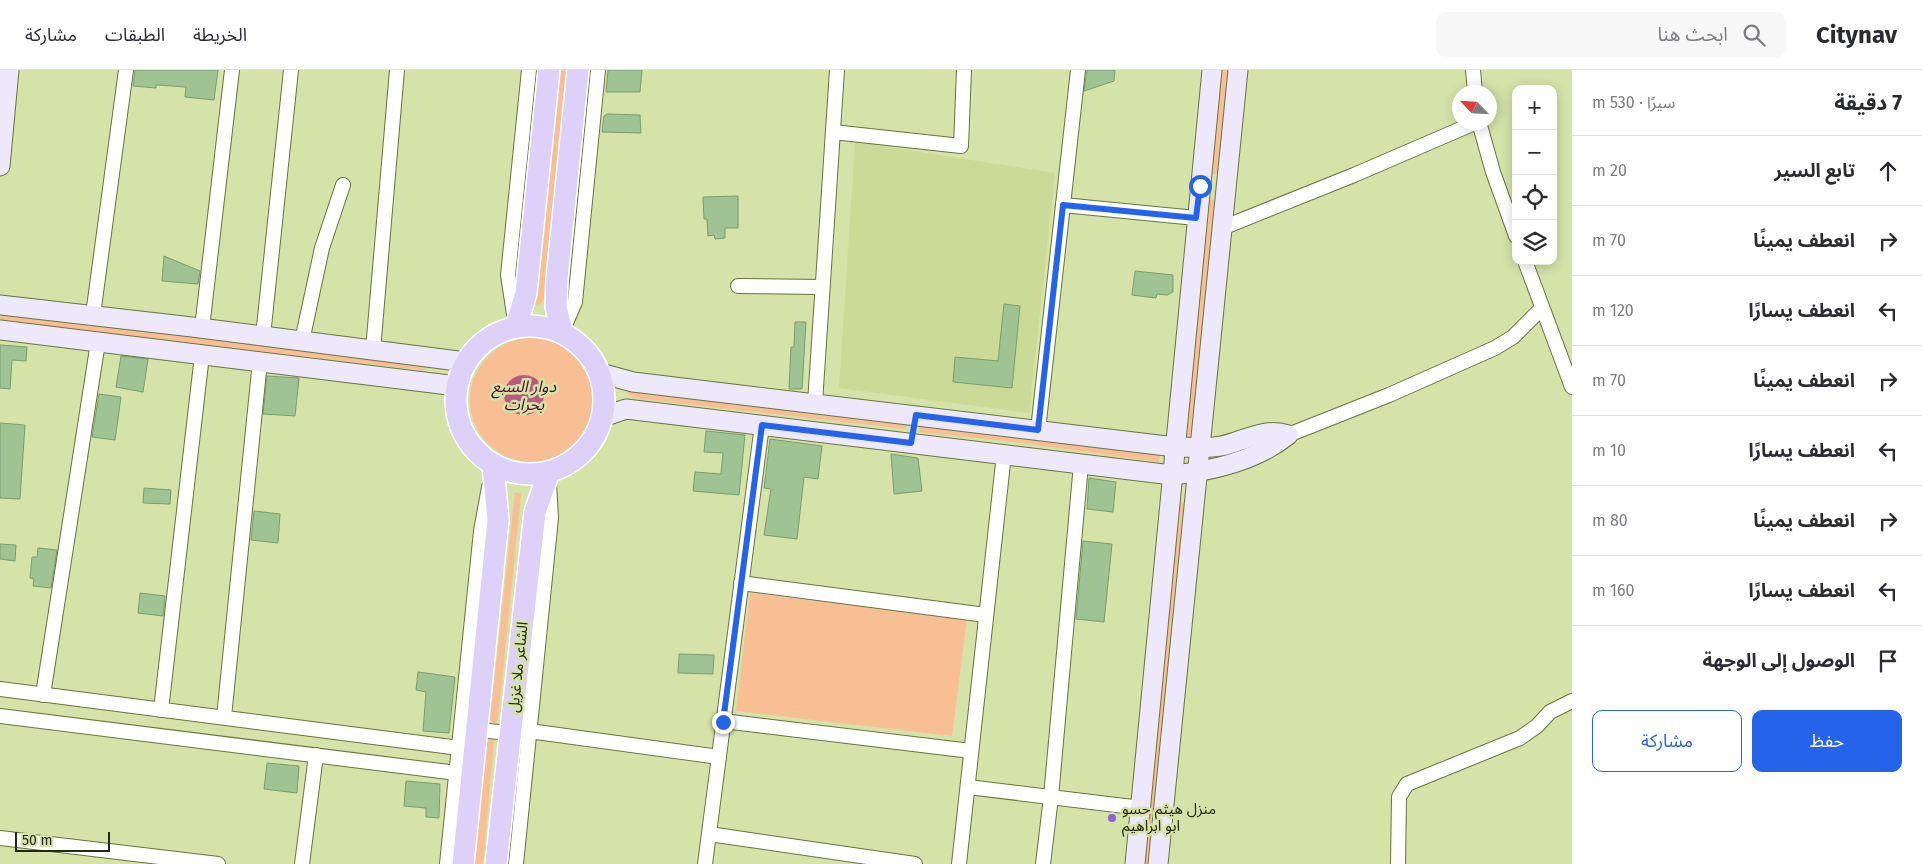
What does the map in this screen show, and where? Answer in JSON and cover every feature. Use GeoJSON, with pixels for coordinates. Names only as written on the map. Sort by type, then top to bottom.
{"type":"FeatureCollection","features":[{"type":"Feature","properties":{"kind":"main road"},"geometry":{"type":"LineString","coordinates":[[0,166],[9,70]]}},
{"type":"Feature","properties":{"kind":"main road"},"geometry":{"type":"LineString","coordinates":[[516,327],[526,293],[549,70]]}},
{"type":"Feature","properties":{"kind":"main road"},"geometry":{"type":"LineString","coordinates":[[562,332],[556,307],[557,278],[578,70]]}},
{"type":"Feature","properties":{"kind":"main road"},"geometry":{"type":"LineString","coordinates":[[1135,864],[1196,218],[1212,70]]}},
{"type":"Feature","properties":{"kind":"main road"},"geometry":{"type":"LineString","coordinates":[[1158,864],[1238,70]]}},
{"type":"Feature","properties":{"kind":"main road"},"geometry":{"type":"LineString","coordinates":[[1200,186],[1226,188]]}},
{"type":"Feature","properties":{"kind":"main road"},"geometry":{"type":"LineString","coordinates":[[0,305],[202,328],[466,362]]}},
{"type":"Feature","properties":{"kind":"main road"},"geometry":{"type":"LineString","coordinates":[[516,327],[547,327],[562,332],[578,342],[591,356],[600,373],[605,395],[603,417],[595,436],[583,452],[567,465],[549,472],[530,475],[511,472],[493,465],[478,454],[463,431],[456,404],[457,386],[466,362],[479,346],[496,334],[516,327]]}},
{"type":"Feature","properties":{"kind":"main road"},"geometry":{"type":"LineString","coordinates":[[0,330],[457,386]]}},
{"type":"Feature","properties":{"kind":"main road"},"geometry":{"type":"LineString","coordinates":[[600,373],[633,382],[1174,447],[1219,446],[1261,433],[1278,431],[1288,435],[1279,443],[1256,454],[1214,470],[1172,475],[626,408],[603,417]]}},
{"type":"Feature","properties":{"kind":"main road"},"geometry":{"type":"LineString","coordinates":[[911,443],[916,415]]}},
{"type":"Feature","properties":{"kind":"main road"},"geometry":{"type":"LineString","coordinates":[[463,864],[464,774],[470,742],[498,520],[493,465]]}},
{"type":"Feature","properties":{"kind":"main road","name":"الشاعر ملا غزيل"},"geometry":{"type":"LineString","coordinates":[[496,864],[520,732],[536,512],[549,472]]}},
{"type":"Feature","properties":{"kind":"street"},"geometry":{"type":"LineString","coordinates":[[93,315],[126,70]]}},
{"type":"Feature","properties":{"kind":"street"},"geometry":{"type":"LineString","coordinates":[[202,328],[232,70]]}},
{"type":"Feature","properties":{"kind":"street"},"geometry":{"type":"LineString","coordinates":[[263,336],[291,70]]}},
{"type":"Feature","properties":{"kind":"street"},"geometry":{"type":"LineString","coordinates":[[373,350],[397,70]]}},
{"type":"Feature","properties":{"kind":"street"},"geometry":{"type":"LineString","coordinates":[[516,327],[508,275],[529,70]]}},
{"type":"Feature","properties":{"kind":"street"},"geometry":{"type":"LineString","coordinates":[[562,332],[576,302],[598,70]]}},
{"type":"Feature","properties":{"kind":"street"},"geometry":{"type":"LineString","coordinates":[[815,403],[837,70]]}},
{"type":"Feature","properties":{"kind":"street"},"geometry":{"type":"LineString","coordinates":[[833,132],[961,146],[964,70]]}},
{"type":"Feature","properties":{"kind":"street"},"geometry":{"type":"LineString","coordinates":[[1038,430],[1078,70]]}},
{"type":"Feature","properties":{"kind":"street"},"geometry":{"type":"LineString","coordinates":[[1473,70],[1474,85]]}},
{"type":"Feature","properties":{"kind":"street"},"geometry":{"type":"LineString","coordinates":[[1222,228],[1354,176],[1460,130]]}},
{"type":"Feature","properties":{"kind":"street"},"geometry":{"type":"LineString","coordinates":[[1480,130],[1512,225]]}},
{"type":"Feature","properties":{"kind":"street"},"geometry":{"type":"LineString","coordinates":[[302,341],[322,248],[343,186]]}},
{"type":"Feature","properties":{"kind":"street"},"geometry":{"type":"LineString","coordinates":[[1063,205],[1196,218]]}},
{"type":"Feature","properties":{"kind":"street"},"geometry":{"type":"LineString","coordinates":[[1526,265],[1572,387]]}},
{"type":"Feature","properties":{"kind":"street"},"geometry":{"type":"LineString","coordinates":[[738,286],[822,287]]}},
{"type":"Feature","properties":{"kind":"street"},"geometry":{"type":"LineString","coordinates":[[1288,435],[1389,395],[1495,348],[1513,337],[1542,308]]}},
{"type":"Feature","properties":{"kind":"street"},"geometry":{"type":"LineString","coordinates":[[43,695],[98,342]]}},
{"type":"Feature","properties":{"kind":"street"},"geometry":{"type":"LineString","coordinates":[[161,710],[202,355]]}},
{"type":"Feature","properties":{"kind":"street"},"geometry":{"type":"LineString","coordinates":[[224,718],[260,362]]}},
{"type":"Feature","properties":{"kind":"street"},"geometry":{"type":"LineString","coordinates":[[705,864],[762,425]]}},
{"type":"Feature","properties":{"kind":"street"},"geometry":{"type":"LineString","coordinates":[[959,864],[1004,454]]}},
{"type":"Feature","properties":{"kind":"street"},"geometry":{"type":"LineString","coordinates":[[1043,864],[1051,797],[1081,464]]}},
{"type":"Feature","properties":{"kind":"street"},"geometry":{"type":"LineString","coordinates":[[741,583],[986,615]]}},
{"type":"Feature","properties":{"kind":"street"},"geometry":{"type":"LineString","coordinates":[[0,689],[224,718],[470,742],[520,732],[719,757]]}},
{"type":"Feature","properties":{"kind":"street"},"geometry":{"type":"LineString","coordinates":[[1398,864],[1400,798],[1407,784],[1520,738],[1537,726],[1550,712],[1572,701]]}},
{"type":"Feature","properties":{"kind":"street"},"geometry":{"type":"LineString","coordinates":[[0,716],[464,774],[447,864]]}},
{"type":"Feature","properties":{"kind":"street"},"geometry":{"type":"LineString","coordinates":[[723,722],[972,751]]}},
{"type":"Feature","properties":{"kind":"street"},"geometry":{"type":"LineString","coordinates":[[516,864],[520,732]]}},
{"type":"Feature","properties":{"kind":"street"},"geometry":{"type":"LineString","coordinates":[[302,864],[316,755]]}},
{"type":"Feature","properties":{"kind":"street"},"geometry":{"type":"LineString","coordinates":[[968,787],[1141,808]]}},
{"type":"Feature","properties":{"kind":"street"},"geometry":{"type":"LineString","coordinates":[[709,834],[915,864]]}},
{"type":"Feature","properties":{"kind":"street"},"geometry":{"type":"LineString","coordinates":[[0,838],[218,864]]}},
{"type":"Feature","properties":{"kind":"shaded area"},"geometry":{"type":"Polygon","coordinates":[[[558,70],[567,70],[544,299],[539,305],[536,304],[535,299],[558,70]]]}},
{"type":"Feature","properties":{"kind":"shaded area"},"geometry":{"type":"Polygon","coordinates":[[[1221,70],[1228,70],[1217,173],[1214,175],[1211,173],[1221,70]]]}},
{"type":"Feature","properties":{"kind":"shaded area"},"geometry":{"type":"Polygon","coordinates":[[[855,142],[1055,173],[1029,413],[839,388],[855,142]]]}},
{"type":"Feature","properties":{"kind":"shaded area"},"geometry":{"type":"Polygon","coordinates":[[[1210,197],[1216,202],[1191,441],[1182,441],[1206,202],[1210,197]]]}},
{"type":"Feature","properties":{"kind":"shaded area"},"geometry":{"type":"Polygon","coordinates":[[[2,313],[425,364],[427,367],[422,370],[3,322],[0,318],[2,313]]]}},
{"type":"Feature","properties":{"kind":"shaded area"},"geometry":{"type":"Polygon","coordinates":[[[532,338],[556,343],[576,356],[589,376],[594,400],[589,424],[576,444],[556,457],[532,462],[508,457],[488,444],[475,424],[470,400],[475,376],[488,356],[508,343],[532,338]]]}},
{"type":"Feature","properties":{"kind":"shaded area"},"geometry":{"type":"Polygon","coordinates":[[[637,390],[908,421],[906,429],[633,398],[627,393],[637,390]]]}},
{"type":"Feature","properties":{"kind":"shaded area"},"geometry":{"type":"Polygon","coordinates":[[[920,425],[1160,454],[1159,462],[1022,443],[919,432],[920,425]]]}},
{"type":"Feature","properties":{"kind":"shaded area"},"geometry":{"type":"Polygon","coordinates":[[[515,492],[521,494],[498,720],[495,723],[491,722],[490,719],[515,492]]]}},
{"type":"Feature","properties":{"kind":"shaded area"},"geometry":{"type":"Polygon","coordinates":[[[1181,501],[1184,504],[1148,864],[1141,864],[1177,503],[1181,501]]]}},
{"type":"Feature","properties":{"kind":"shaded area"},"geometry":{"type":"Polygon","coordinates":[[[750,593],[967,619],[952,736],[736,711],[750,593]]]}},
{"type":"Feature","properties":{"kind":"shaded area"},"geometry":{"type":"Polygon","coordinates":[[[492,739],[494,741],[483,864],[474,864],[487,741],[492,739]]]}},
{"type":"Feature","properties":{"kind":"water","name":"دوار السبع بحرات"},"geometry":{"type":"Polygon","coordinates":[[[528,375],[535,378],[541,384],[544,395],[543,403],[535,412],[528,415],[520,415],[513,412],[505,403],[504,391],[507,384],[516,376],[528,375]]]}},
{"type":"Feature","properties":{"kind":"building"},"geometry":{"type":"Polygon","coordinates":[[[135,70],[218,70],[214,100],[185,97],[186,87],[156,85],[156,88],[133,86],[135,70]]]}},
{"type":"Feature","properties":{"kind":"building"},"geometry":{"type":"Polygon","coordinates":[[[608,70],[642,70],[640,92],[606,92],[608,70]]]}},
{"type":"Feature","properties":{"kind":"building"},"geometry":{"type":"Polygon","coordinates":[[[1087,70],[1115,70],[1114,81],[1084,91],[1087,70]]]}},
{"type":"Feature","properties":{"kind":"building"},"geometry":{"type":"Polygon","coordinates":[[[607,114],[640,115],[641,133],[602,132],[604,116],[607,114]]]}},
{"type":"Feature","properties":{"kind":"building"},"geometry":{"type":"Polygon","coordinates":[[[738,196],[738,228],[725,228],[725,238],[715,239],[714,235],[708,236],[707,219],[704,219],[703,197],[738,196]]]}},
{"type":"Feature","properties":{"kind":"building"},"geometry":{"type":"Polygon","coordinates":[[[164,256],[200,271],[198,284],[162,281],[164,256]]]}},
{"type":"Feature","properties":{"kind":"building"},"geometry":{"type":"Polygon","coordinates":[[[1135,271],[1173,275],[1173,292],[1167,295],[1157,294],[1156,298],[1132,295],[1135,271]]]}},
{"type":"Feature","properties":{"kind":"building"},"geometry":{"type":"Polygon","coordinates":[[[1004,304],[1020,306],[1012,388],[953,382],[955,357],[998,361],[1004,304]]]}},
{"type":"Feature","properties":{"kind":"building"},"geometry":{"type":"Polygon","coordinates":[[[795,322],[806,322],[802,389],[789,389],[791,347],[794,347],[795,322]]]}},
{"type":"Feature","properties":{"kind":"building"},"geometry":{"type":"Polygon","coordinates":[[[0,345],[27,347],[26,361],[12,360],[10,389],[0,388],[0,345]]]}},
{"type":"Feature","properties":{"kind":"building"},"geometry":{"type":"Polygon","coordinates":[[[121,356],[148,359],[143,392],[116,387],[121,356]]]}},
{"type":"Feature","properties":{"kind":"building"},"geometry":{"type":"Polygon","coordinates":[[[267,376],[299,378],[295,416],[263,414],[267,376]]]}},
{"type":"Feature","properties":{"kind":"building"},"geometry":{"type":"Polygon","coordinates":[[[99,394],[121,397],[115,440],[92,437],[99,394]]]}},
{"type":"Feature","properties":{"kind":"building"},"geometry":{"type":"Polygon","coordinates":[[[0,423],[25,425],[20,499],[0,498],[0,423]]]}},
{"type":"Feature","properties":{"kind":"building"},"geometry":{"type":"Polygon","coordinates":[[[706,431],[745,435],[739,495],[693,491],[695,472],[721,474],[723,453],[704,452],[706,431]]]}},
{"type":"Feature","properties":{"kind":"building"},"geometry":{"type":"Polygon","coordinates":[[[770,439],[822,446],[818,479],[804,477],[797,539],[764,535],[771,489],[764,488],[770,439]]]}},
{"type":"Feature","properties":{"kind":"building"},"geometry":{"type":"Polygon","coordinates":[[[891,454],[918,458],[922,491],[894,494],[891,454]]]}},
{"type":"Feature","properties":{"kind":"building"},"geometry":{"type":"Polygon","coordinates":[[[1089,478],[1116,482],[1113,512],[1087,509],[1089,478]]]}},
{"type":"Feature","properties":{"kind":"building"},"geometry":{"type":"Polygon","coordinates":[[[144,488],[171,490],[170,504],[143,503],[144,488]]]}},
{"type":"Feature","properties":{"kind":"building"},"geometry":{"type":"Polygon","coordinates":[[[254,511],[280,514],[278,543],[251,540],[254,511]]]}},
{"type":"Feature","properties":{"kind":"building"},"geometry":{"type":"Polygon","coordinates":[[[1083,541],[1112,544],[1104,622],[1076,619],[1083,541]]]}},
{"type":"Feature","properties":{"kind":"building"},"geometry":{"type":"Polygon","coordinates":[[[0,544],[16,545],[15,561],[0,559],[0,544]]]}},
{"type":"Feature","properties":{"kind":"building"},"geometry":{"type":"Polygon","coordinates":[[[38,548],[57,550],[51,588],[33,586],[34,579],[30,578],[32,557],[37,557],[38,548]]]}},
{"type":"Feature","properties":{"kind":"building"},"geometry":{"type":"Polygon","coordinates":[[[140,593],[165,596],[163,616],[138,613],[140,593]]]}},
{"type":"Feature","properties":{"kind":"building"},"geometry":{"type":"Polygon","coordinates":[[[679,654],[714,655],[713,674],[678,673],[679,654]]]}},
{"type":"Feature","properties":{"kind":"building"},"geometry":{"type":"Polygon","coordinates":[[[418,672],[455,677],[449,733],[423,731],[426,692],[416,690],[418,672]]]}},
{"type":"Feature","properties":{"kind":"building"},"geometry":{"type":"Polygon","coordinates":[[[267,763],[299,766],[297,793],[264,789],[267,763]]]}},
{"type":"Feature","properties":{"kind":"building"},"geometry":{"type":"Polygon","coordinates":[[[406,781],[440,784],[439,818],[426,817],[426,808],[404,806],[406,781]]]}},
{"type":"Feature","properties":{"kind":"place","name":"منزل هيثم حسو ابو ابراهيم"},"geometry":{"type":"Point","coordinates":[1112,818]}},
{"type":"Feature","properties":{"kind":"route"},"geometry":{"type":"LineString","coordinates":[[723,722],[762,425],[911,443],[916,415],[1038,430],[1063,205],[1196,218],[1200,186]]}}]}
